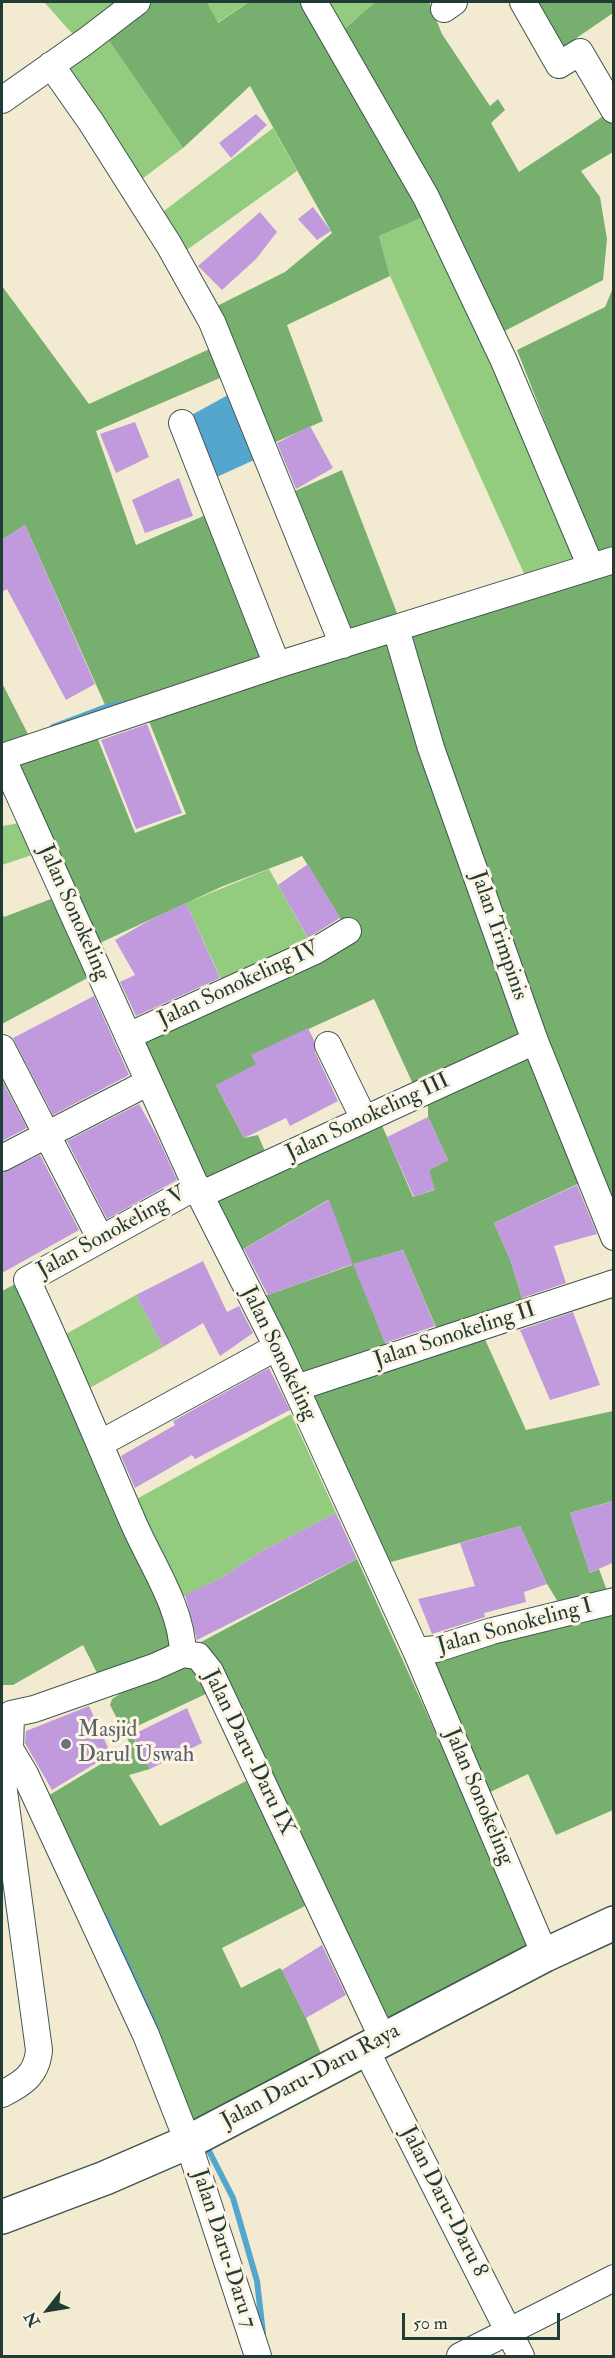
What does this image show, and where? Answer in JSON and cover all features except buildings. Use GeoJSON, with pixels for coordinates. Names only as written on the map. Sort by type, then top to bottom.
{"type":"FeatureCollection","features":[{"type":"Feature","properties":{"kind":"main road","name":"Jalan Daru-Daru Raya"},"geometry":{"type":"LineString","coordinates":[[2,2217],[105,2178],[188,2142],[545,1955],[614,1923]]}},
{"type":"Feature","properties":{"kind":"street"},"geometry":{"type":"LineString","coordinates":[[2,100],[137,2]]}},
{"type":"Feature","properties":{"kind":"street"},"geometry":{"type":"LineString","coordinates":[[2,757],[277,665],[602,563],[426,197],[314,2]]}},
{"type":"Feature","properties":{"kind":"street"},"geometry":{"type":"LineString","coordinates":[[523,2],[560,65],[580,52],[614,110]]}},
{"type":"Feature","properties":{"kind":"street"},"geometry":{"type":"LineString","coordinates":[[51,65],[91,122],[163,236],[212,322],[343,645]]}},
{"type":"Feature","properties":{"kind":"street"},"geometry":{"type":"LineString","coordinates":[[182,423],[277,665]]}},
{"type":"Feature","properties":{"kind":"street","name":"Jalan Trimpinis"},"geometry":{"type":"LineString","coordinates":[[396,629],[431,748],[535,1041],[614,1237]]}},
{"type":"Feature","properties":{"kind":"street","name":"Jalan Sonokeling"},"geometry":{"type":"LineString","coordinates":[[2,757],[199,1190],[277,1347],[416,1650],[545,1955]]}},
{"type":"Feature","properties":{"kind":"street","name":"Jalan Sonokeling IV"},"geometry":{"type":"LineString","coordinates":[[128,1036],[315,951],[348,932]]}},
{"type":"Feature","properties":{"kind":"street","name":"Jalan Sonokeling III"},"geometry":{"type":"LineString","coordinates":[[199,1190],[364,1119],[535,1041]]}},
{"type":"Feature","properties":{"kind":"street"},"geometry":{"type":"LineString","coordinates":[[328,1045],[364,1119]]}},
{"type":"Feature","properties":{"kind":"street"},"geometry":{"type":"LineString","coordinates":[[2,1048],[95,1228]]}},
{"type":"Feature","properties":{"kind":"street"},"geometry":{"type":"LineString","coordinates":[[2,1158],[149,1082]]}},
{"type":"Feature","properties":{"kind":"street","name":"Jalan Sonokeling V"},"geometry":{"type":"LineString","coordinates":[[27,1280],[199,1190]]}},
{"type":"Feature","properties":{"kind":"street","name":"Jalan Daru-Daru IX"},"geometry":{"type":"LineString","coordinates":[[27,1280],[134,1525],[166,1590],[178,1622],[183,1653],[198,1656],[210,1671],[374,2043]]}},
{"type":"Feature","properties":{"kind":"street","name":"Jalan Sonokeling II"},"geometry":{"type":"LineString","coordinates":[[296,1388],[614,1283]]}},
{"type":"Feature","properties":{"kind":"street"},"geometry":{"type":"LineString","coordinates":[[112,1437],[277,1347]]}},
{"type":"Feature","properties":{"kind":"street","name":"Jalan Sonokeling I"},"geometry":{"type":"LineString","coordinates":[[416,1650],[436,1649],[492,1632],[614,1601]]}},
{"type":"Feature","properties":{"kind":"street"},"geometry":{"type":"LineString","coordinates":[[2,2094],[21,2085],[29,2078],[34,2070],[39,2050],[2,1776],[10,1749],[11,1714],[34,1709],[154,1667],[183,1653]]}},
{"type":"Feature","properties":{"kind":"street","name":"Jalan Daru-Daru 7"},"geometry":{"type":"LineString","coordinates":[[10,1749],[25,1774],[147,2034],[188,2142],[258,2356]]}},
{"type":"Feature","properties":{"kind":"street","name":"Jalan Daru-Daru 8"},"geometry":{"type":"LineString","coordinates":[[374,2043],[520,2356]]}},
{"type":"Feature","properties":{"kind":"street"},"geometry":{"type":"LineString","coordinates":[[460,2356],[614,2278]]}},
{"type":"Feature","properties":{"kind":"green space"},"geometry":{"type":"Polygon","coordinates":[[[44,2],[121,2],[78,40],[44,2]]]}},
{"type":"Feature","properties":{"kind":"green space"},"geometry":{"type":"Polygon","coordinates":[[[153,2],[207,2],[218,23],[249,2],[308,2],[426,216],[379,236],[390,276],[287,325],[323,421],[267,446],[211,309],[285,272],[332,233],[250,86],[183,148],[105,35],[153,2]]]}},
{"type":"Feature","properties":{"kind":"green space"},"geometry":{"type":"Polygon","coordinates":[[[207,2],[249,2],[217,23],[207,2]]]}},
{"type":"Feature","properties":{"kind":"green space"},"geometry":{"type":"Polygon","coordinates":[[[322,2],[375,2],[340,33],[322,2]]]}},
{"type":"Feature","properties":{"kind":"green space"},"geometry":{"type":"Polygon","coordinates":[[[375,2],[429,2],[442,34],[490,106],[498,99],[505,110],[491,123],[519,172],[608,113],[613,124],[613,152],[581,171],[600,197],[607,239],[603,280],[497,335],[340,33],[375,2]]]}},
{"type":"Feature","properties":{"kind":"green space"},"geometry":{"type":"Polygon","coordinates":[[[531,2],[613,2],[613,13],[559,50],[531,2]]]}},
{"type":"Feature","properties":{"kind":"green space"},"geometry":{"type":"Polygon","coordinates":[[[105,35],[183,148],[138,182],[63,63],[105,35]]]}},
{"type":"Feature","properties":{"kind":"green space"},"geometry":{"type":"Polygon","coordinates":[[[273,128],[297,171],[184,252],[160,214],[273,128]]]}},
{"type":"Feature","properties":{"kind":"green space"},"geometry":{"type":"Polygon","coordinates":[[[426,216],[580,559],[526,578],[390,276],[379,236],[426,216]]]}},
{"type":"Feature","properties":{"kind":"green space"},"geometry":{"type":"Polygon","coordinates":[[[2,286],[89,404],[216,346],[227,375],[96,431],[136,545],[208,514],[266,658],[177,691],[106,707],[25,525],[2,540],[2,286]]]}},
{"type":"Feature","properties":{"kind":"green space"},"geometry":{"type":"Polygon","coordinates":[[[613,288],[613,549],[597,554],[517,350],[605,307],[613,288]]]}},
{"type":"Feature","properties":{"kind":"green space"},"geometry":{"type":"Polygon","coordinates":[[[342,470],[397,613],[343,634],[286,495],[342,470]]]}},
{"type":"Feature","properties":{"kind":"green space"},"geometry":{"type":"Polygon","coordinates":[[[613,565],[613,1212],[540,1036],[406,638],[613,565]]]}},
{"type":"Feature","properties":{"kind":"green space"},"geometry":{"type":"Polygon","coordinates":[[[393,643],[580,1183],[494,1223],[510,1259],[523,1301],[438,1332],[403,1250],[354,1264],[388,1350],[303,1381],[262,1297],[352,1265],[328,1200],[240,1251],[207,1199],[381,1123],[413,1197],[434,1190],[429,1170],[448,1160],[428,1117],[428,1104],[528,1045],[418,1095],[374,999],[252,1055],[261,1073],[216,1085],[244,1138],[258,1135],[267,1156],[206,1186],[139,1038],[348,931],[302,856],[221,887],[89,948],[18,764],[97,737],[135,833],[186,814],[148,719],[255,682],[393,643]]]}},
{"type":"Feature","properties":{"kind":"green space"},"geometry":{"type":"Polygon","coordinates":[[[2,683],[29,736],[2,746],[2,683]]]}},
{"type":"Feature","properties":{"kind":"green space"},"geometry":{"type":"Polygon","coordinates":[[[20,823],[32,855],[2,865],[2,826],[20,823]]]}},
{"type":"Feature","properties":{"kind":"green space"},"geometry":{"type":"Polygon","coordinates":[[[269,869],[315,951],[226,990],[186,903],[269,869]]]}},
{"type":"Feature","properties":{"kind":"green space"},"geometry":{"type":"Polygon","coordinates":[[[51,899],[91,976],[2,1024],[2,913],[4,917],[51,899]]]}},
{"type":"Feature","properties":{"kind":"green space"},"geometry":{"type":"Polygon","coordinates":[[[21,1281],[178,1642],[102,1683],[83,1645],[13,1685],[2,1685],[2,1291],[21,1281]]]}},
{"type":"Feature","properties":{"kind":"green space"},"geometry":{"type":"Polygon","coordinates":[[[136,1295],[163,1347],[79,1394],[55,1340],[136,1295]]]}},
{"type":"Feature","properties":{"kind":"green space"},"geometry":{"type":"Polygon","coordinates":[[[483,1335],[526,1430],[613,1411],[613,1501],[570,1513],[590,1573],[599,1569],[609,1596],[563,1610],[547,1584],[520,1526],[384,1564],[306,1394],[483,1335]]]}},
{"type":"Feature","properties":{"kind":"green space"},"geometry":{"type":"Polygon","coordinates":[[[291,1414],[336,1513],[260,1552],[221,1578],[176,1600],[131,1502],[291,1414]]]}},
{"type":"Feature","properties":{"kind":"green space"},"geometry":{"type":"Polygon","coordinates":[[[357,1559],[531,1944],[382,2024],[201,1642],[357,1559]]]}},
{"type":"Feature","properties":{"kind":"green space"},"geometry":{"type":"Polygon","coordinates":[[[613,1608],[613,1810],[556,1835],[528,1774],[484,1795],[431,1659],[613,1608]]]}},
{"type":"Feature","properties":{"kind":"green space"},"geometry":{"type":"Polygon","coordinates":[[[183,1658],[210,1692],[129,1730],[150,1769],[129,1775],[160,1826],[246,1781],[309,1904],[222,1948],[241,1988],[280,1968],[282,1970],[323,2058],[192,2127],[46,1797],[116,1755],[120,1756],[132,1748],[110,1705],[112,1699],[151,1674],[183,1658]]]}},
{"type":"Feature","properties":{"kind":"water"},"geometry":{"type":"Polygon","coordinates":[[[228,395],[254,460],[208,481],[186,418],[228,395]]]}},
{"type":"Feature","properties":{"kind":"waterway"},"geometry":{"type":"LineString","coordinates":[[53,727],[106,707],[126,703]]}},
{"type":"Feature","properties":{"kind":"waterway"},"geometry":{"type":"LineString","coordinates":[[105,1916],[156,2027]]}},
{"type":"Feature","properties":{"kind":"waterway"},"geometry":{"type":"LineString","coordinates":[[209,2151],[233,2198],[257,2281],[263,2333]]}},
{"type":"Feature","properties":{"kind":"place","name":"Masjid Darul Uswah"},"geometry":{"type":"Point","coordinates":[66,1744]}}]}
